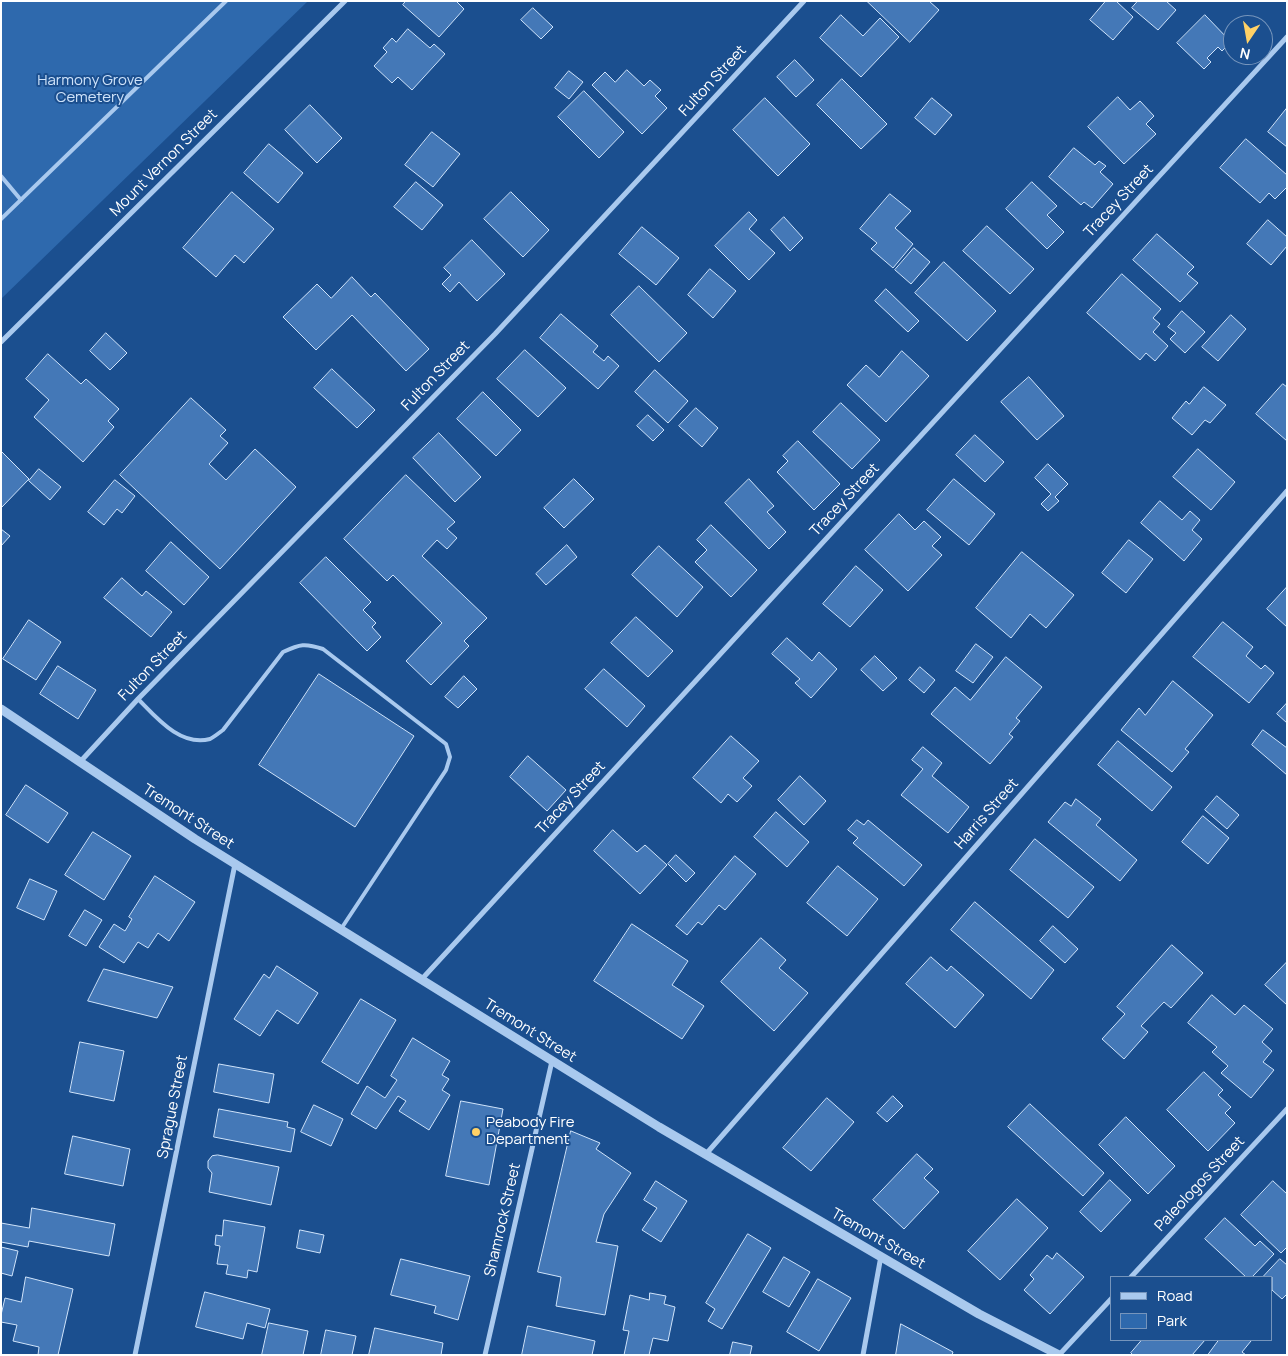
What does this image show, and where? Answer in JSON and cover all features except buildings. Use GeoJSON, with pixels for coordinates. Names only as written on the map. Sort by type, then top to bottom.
{"type":"FeatureCollection","features":[{"type":"Feature","properties":{"kind":"street","name":"Mount Vernon Street"},"geometry":{"type":"LineString","coordinates":[[1,342],[345,1]]}},
{"type":"Feature","properties":{"kind":"street","name":"Fulton Street"},"geometry":{"type":"LineString","coordinates":[[80,762],[138,699],[496,334],[804,1]]}},
{"type":"Feature","properties":{"kind":"street","name":"Tracey Street"},"geometry":{"type":"LineString","coordinates":[[421,980],[1287,37]]}},
{"type":"Feature","properties":{"kind":"street","name":"Harris Street"},"geometry":{"type":"LineString","coordinates":[[706,1154],[1287,491]]}},
{"type":"Feature","properties":{"kind":"street","name":"Tremont Street"},"geometry":{"type":"LineString","coordinates":[[1,709],[234,864],[552,1061],[706,1154],[979,1314],[1059,1355]]}},
{"type":"Feature","properties":{"kind":"street","name":"Sprague Street"},"geometry":{"type":"LineString","coordinates":[[135,1355],[234,864]]}},
{"type":"Feature","properties":{"kind":"street","name":"Shamrock Street"},"geometry":{"type":"LineString","coordinates":[[484,1355],[552,1061]]}},
{"type":"Feature","properties":{"kind":"street","name":"Paleologos Street"},"geometry":{"type":"LineString","coordinates":[[1132,1276],[1287,1109]]}},
{"type":"Feature","properties":{"kind":"street"},"geometry":{"type":"LineString","coordinates":[[863,1355],[881,1256]]}},
{"type":"Feature","properties":{"kind":"street"},"geometry":{"type":"LineString","coordinates":[[1059,1355],[1110,1300]]}},
{"type":"Feature","properties":{"kind":"lane"},"geometry":{"type":"LineString","coordinates":[[1,219],[226,1]]}},
{"type":"Feature","properties":{"kind":"lane"},"geometry":{"type":"LineString","coordinates":[[1,176],[22,200]]}},
{"type":"Feature","properties":{"kind":"lane"},"geometry":{"type":"LineString","coordinates":[[138,699],[174,733],[194,740],[210,739],[223,730],[283,652],[298,645],[310,644],[323,649],[446,744],[450,757],[446,770],[341,929]]}},
{"type":"Feature","properties":{"kind":"green space","name":"Harmony Grove Cemetery"},"geometry":{"type":"Polygon","coordinates":[[[1,1],[308,1],[1,299],[1,1]]]}},
{"type":"Feature","properties":{"kind":"place","name":"Peabody Fire Department"},"geometry":{"type":"Point","coordinates":[476,1132]}}]}
